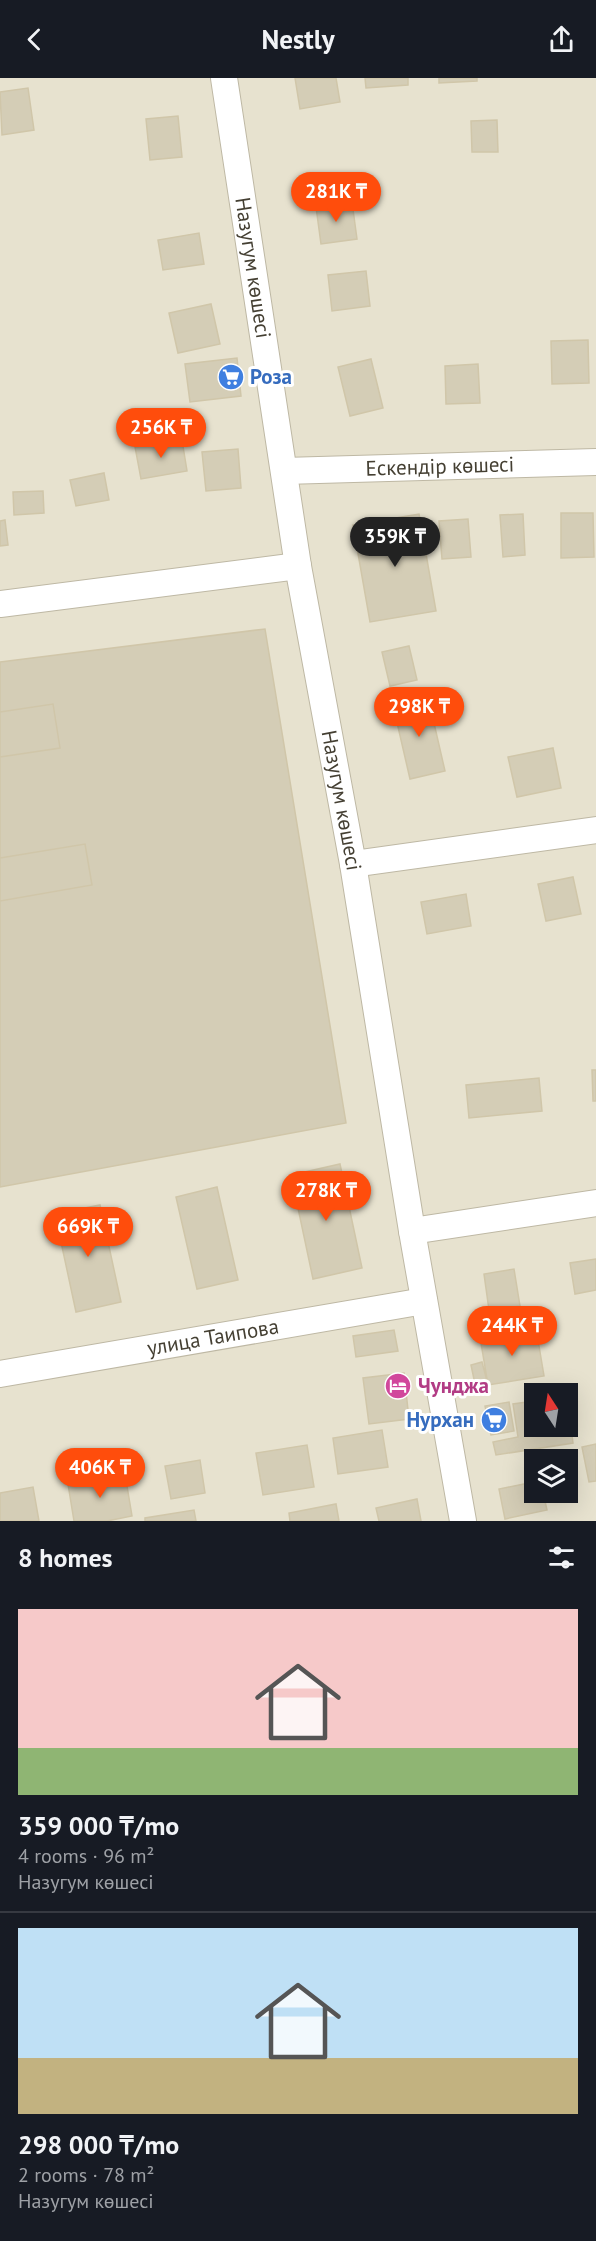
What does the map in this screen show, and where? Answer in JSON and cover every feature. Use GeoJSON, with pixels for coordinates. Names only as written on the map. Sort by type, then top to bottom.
{"type":"FeatureCollection","features":[{"type":"Feature","properties":{"kind":"street","name":"Назугум көшесі"},"geometry":{"type":"LineString","coordinates":[[224,78],[298,566],[353,864],[412,1232],[463,1521]]}},
{"type":"Feature","properties":{"kind":"street","name":"Ескендір көшесі"},"geometry":{"type":"LineString","coordinates":[[284,471],[596,462]]}},
{"type":"Feature","properties":{"kind":"street"},"geometry":{"type":"LineString","coordinates":[[0,604],[298,566]]}},
{"type":"Feature","properties":{"kind":"street"},"geometry":{"type":"LineString","coordinates":[[353,864],[596,830]]}},
{"type":"Feature","properties":{"kind":"street"},"geometry":{"type":"LineString","coordinates":[[412,1232],[596,1203]]}},
{"type":"Feature","properties":{"kind":"street","name":"улица Таипова"},"geometry":{"type":"LineString","coordinates":[[0,1374],[424,1301]]}},
{"type":"Feature","properties":{"kind":"shaded area"},"geometry":{"type":"Polygon","coordinates":[[[0,78],[596,78],[596,1521],[0,1521],[0,78]]]}},
{"type":"Feature","properties":{"kind":"building"},"geometry":{"type":"Polygon","coordinates":[[[295,78],[336,78],[340,102],[300,109],[295,78]]]}},
{"type":"Feature","properties":{"kind":"building"},"geometry":{"type":"Polygon","coordinates":[[[365,78],[408,78],[408,85],[366,88],[365,78]]]}},
{"type":"Feature","properties":{"kind":"building"},"geometry":{"type":"Polygon","coordinates":[[[439,78],[477,78],[477,81],[439,83],[439,78]]]}},
{"type":"Feature","properties":{"kind":"building"},"geometry":{"type":"Polygon","coordinates":[[[28,88],[34,130],[2,135],[0,92],[28,88]]]}},
{"type":"Feature","properties":{"kind":"building"},"geometry":{"type":"Polygon","coordinates":[[[178,116],[182,157],[150,160],[146,119],[178,116]]]}},
{"type":"Feature","properties":{"kind":"building"},"geometry":{"type":"Polygon","coordinates":[[[497,120],[498,152],[472,152],[471,121],[497,120]]]}},
{"type":"Feature","properties":{"kind":"building"},"geometry":{"type":"Polygon","coordinates":[[[352,202],[357,239],[321,244],[316,207],[352,202]]]}},
{"type":"Feature","properties":{"kind":"building"},"geometry":{"type":"Polygon","coordinates":[[[199,233],[204,264],[163,270],[158,240],[199,233]]]}},
{"type":"Feature","properties":{"kind":"building"},"geometry":{"type":"Polygon","coordinates":[[[366,271],[370,306],[332,311],[328,275],[366,271]]]}},
{"type":"Feature","properties":{"kind":"building"},"geometry":{"type":"Polygon","coordinates":[[[211,304],[220,344],[178,353],[169,313],[211,304]]]}},
{"type":"Feature","properties":{"kind":"building"},"geometry":{"type":"Polygon","coordinates":[[[588,340],[589,383],[552,384],[551,341],[588,340]]]}},
{"type":"Feature","properties":{"kind":"building"},"geometry":{"type":"Polygon","coordinates":[[[237,358],[241,396],[190,402],[185,364],[237,358]]]}},
{"type":"Feature","properties":{"kind":"building"},"geometry":{"type":"Polygon","coordinates":[[[371,359],[383,408],[350,416],[338,367],[371,359]]]}},
{"type":"Feature","properties":{"kind":"building"},"geometry":{"type":"Polygon","coordinates":[[[478,364],[480,403],[446,404],[445,366],[478,364]]]}},
{"type":"Feature","properties":{"kind":"building"},"geometry":{"type":"Polygon","coordinates":[[[182,440],[187,471],[141,479],[135,447],[182,440]]]}},
{"type":"Feature","properties":{"kind":"building"},"geometry":{"type":"Polygon","coordinates":[[[238,449],[241,488],[206,491],[202,452],[238,449]]]}},
{"type":"Feature","properties":{"kind":"building"},"geometry":{"type":"Polygon","coordinates":[[[104,473],[109,500],[76,506],[70,480],[104,473]]]}},
{"type":"Feature","properties":{"kind":"building"},"geometry":{"type":"Polygon","coordinates":[[[43,491],[44,513],[14,515],[13,492],[43,491]]]}},
{"type":"Feature","properties":{"kind":"building"},"geometry":{"type":"Polygon","coordinates":[[[561,513],[593,513],[594,557],[561,558],[561,513]]]}},
{"type":"Feature","properties":{"kind":"building"},"geometry":{"type":"Polygon","coordinates":[[[419,514],[436,611],[370,622],[353,525],[419,514]]]}},
{"type":"Feature","properties":{"kind":"building"},"geometry":{"type":"Polygon","coordinates":[[[523,514],[525,555],[503,557],[500,515],[523,514]]]}},
{"type":"Feature","properties":{"kind":"building"},"geometry":{"type":"Polygon","coordinates":[[[468,519],[471,557],[442,559],[439,521],[468,519]]]}},
{"type":"Feature","properties":{"kind":"building"},"geometry":{"type":"Polygon","coordinates":[[[5,520],[8,545],[0,546],[0,521],[5,520]]]}},
{"type":"Feature","properties":{"kind":"building"},"geometry":{"type":"Polygon","coordinates":[[[265,629],[346,1123],[0,1187],[0,662],[265,629]]]}},
{"type":"Feature","properties":{"kind":"building"},"geometry":{"type":"Polygon","coordinates":[[[409,646],[417,680],[390,686],[382,652],[409,646]]]}},
{"type":"Feature","properties":{"kind":"building"},"geometry":{"type":"Polygon","coordinates":[[[428,697],[445,771],[410,779],[393,705],[428,697]]]}},
{"type":"Feature","properties":{"kind":"building"},"geometry":{"type":"Polygon","coordinates":[[[53,704],[60,748],[0,757],[0,712],[53,704]]]}},
{"type":"Feature","properties":{"kind":"building"},"geometry":{"type":"Polygon","coordinates":[[[553,748],[561,788],[517,797],[508,757],[553,748]]]}},
{"type":"Feature","properties":{"kind":"building"},"geometry":{"type":"Polygon","coordinates":[[[85,844],[92,885],[0,901],[0,858],[85,844]]]}},
{"type":"Feature","properties":{"kind":"building"},"geometry":{"type":"Polygon","coordinates":[[[573,877],[581,914],[546,921],[538,884],[573,877]]]}},
{"type":"Feature","properties":{"kind":"building"},"geometry":{"type":"Polygon","coordinates":[[[466,894],[471,926],[427,934],[421,902],[466,894]]]}},
{"type":"Feature","properties":{"kind":"building"},"geometry":{"type":"Polygon","coordinates":[[[592,1070],[596,1070],[596,1101],[593,1101],[592,1070]]]}},
{"type":"Feature","properties":{"kind":"building"},"geometry":{"type":"Polygon","coordinates":[[[539,1078],[542,1111],[469,1118],[466,1085],[539,1078]]]}},
{"type":"Feature","properties":{"kind":"building"},"geometry":{"type":"Polygon","coordinates":[[[340,1164],[362,1268],[313,1279],[291,1175],[340,1164]]]}},
{"type":"Feature","properties":{"kind":"building"},"geometry":{"type":"Polygon","coordinates":[[[217,1187],[238,1280],[197,1289],[176,1197],[217,1187]]]}},
{"type":"Feature","properties":{"kind":"building"},"geometry":{"type":"Polygon","coordinates":[[[100,1205],[121,1302],[76,1312],[55,1214],[100,1205]]]}},
{"type":"Feature","properties":{"kind":"building"},"geometry":{"type":"Polygon","coordinates":[[[596,1259],[596,1290],[575,1294],[570,1263],[596,1259]]]}},
{"type":"Feature","properties":{"kind":"building"},"geometry":{"type":"Polygon","coordinates":[[[514,1269],[520,1306],[489,1310],[484,1274],[514,1269]]]}},
{"type":"Feature","properties":{"kind":"building"},"geometry":{"type":"Polygon","coordinates":[[[536,1328],[544,1376],[488,1385],[480,1337],[536,1328]]]}},
{"type":"Feature","properties":{"kind":"building"},"geometry":{"type":"Polygon","coordinates":[[[394,1330],[398,1351],[356,1357],[353,1336],[394,1330]]]}},
{"type":"Feature","properties":{"kind":"building"},"geometry":{"type":"Polygon","coordinates":[[[482,1362],[487,1381],[475,1384],[471,1365],[482,1362]]]}},
{"type":"Feature","properties":{"kind":"building"},"geometry":{"type":"Polygon","coordinates":[[[404,1373],[409,1419],[369,1424],[363,1378],[404,1373]]]}},
{"type":"Feature","properties":{"kind":"building"},"geometry":{"type":"Polygon","coordinates":[[[509,1402],[514,1431],[491,1435],[485,1406],[509,1402]]]}},
{"type":"Feature","properties":{"kind":"building"},"geometry":{"type":"Polygon","coordinates":[[[524,1402],[524,1437],[572,1437],[573,1443],[496,1455],[493,1442],[518,1437],[513,1404],[524,1402]]]}},
{"type":"Feature","properties":{"kind":"building"},"geometry":{"type":"Polygon","coordinates":[[[382,1430],[388,1467],[338,1474],[333,1438],[382,1430]]]}},
{"type":"Feature","properties":{"kind":"building"},"geometry":{"type":"Polygon","coordinates":[[[596,1444],[596,1481],[589,1482],[582,1447],[596,1444]]]}},
{"type":"Feature","properties":{"kind":"building"},"geometry":{"type":"Polygon","coordinates":[[[307,1445],[314,1487],[263,1495],[256,1453],[307,1445]]]}},
{"type":"Feature","properties":{"kind":"building"},"geometry":{"type":"Polygon","coordinates":[[[200,1460],[205,1493],[171,1499],[165,1466],[200,1460]]]}},
{"type":"Feature","properties":{"kind":"building"},"geometry":{"type":"Polygon","coordinates":[[[125,1474],[132,1516],[107,1521],[74,1521],[68,1484],[125,1474]]]}},
{"type":"Feature","properties":{"kind":"building"},"geometry":{"type":"Polygon","coordinates":[[[524,1484],[524,1503],[545,1503],[547,1510],[505,1519],[499,1489],[524,1484]]]}},
{"type":"Feature","properties":{"kind":"building"},"geometry":{"type":"Polygon","coordinates":[[[33,1487],[39,1521],[0,1521],[0,1493],[33,1487]]]}},
{"type":"Feature","properties":{"kind":"building"},"geometry":{"type":"Polygon","coordinates":[[[417,1499],[421,1521],[379,1521],[376,1508],[417,1499]]]}},
{"type":"Feature","properties":{"kind":"building"},"geometry":{"type":"Polygon","coordinates":[[[336,1504],[339,1521],[290,1521],[289,1513],[336,1504]]]}},
{"type":"Feature","properties":{"kind":"building"},"geometry":{"type":"Polygon","coordinates":[[[194,1510],[196,1521],[145,1521],[145,1518],[194,1510]]]}},
{"type":"Feature","properties":{"kind":"place","name":"Роза"},"geometry":{"type":"Point","coordinates":[231,377]}},
{"type":"Feature","properties":{"kind":"place","name":"Чунджа"},"geometry":{"type":"Point","coordinates":[398,1386]}},
{"type":"Feature","properties":{"kind":"place","name":"Нурхан"},"geometry":{"type":"Point","coordinates":[494,1420]}}]}
